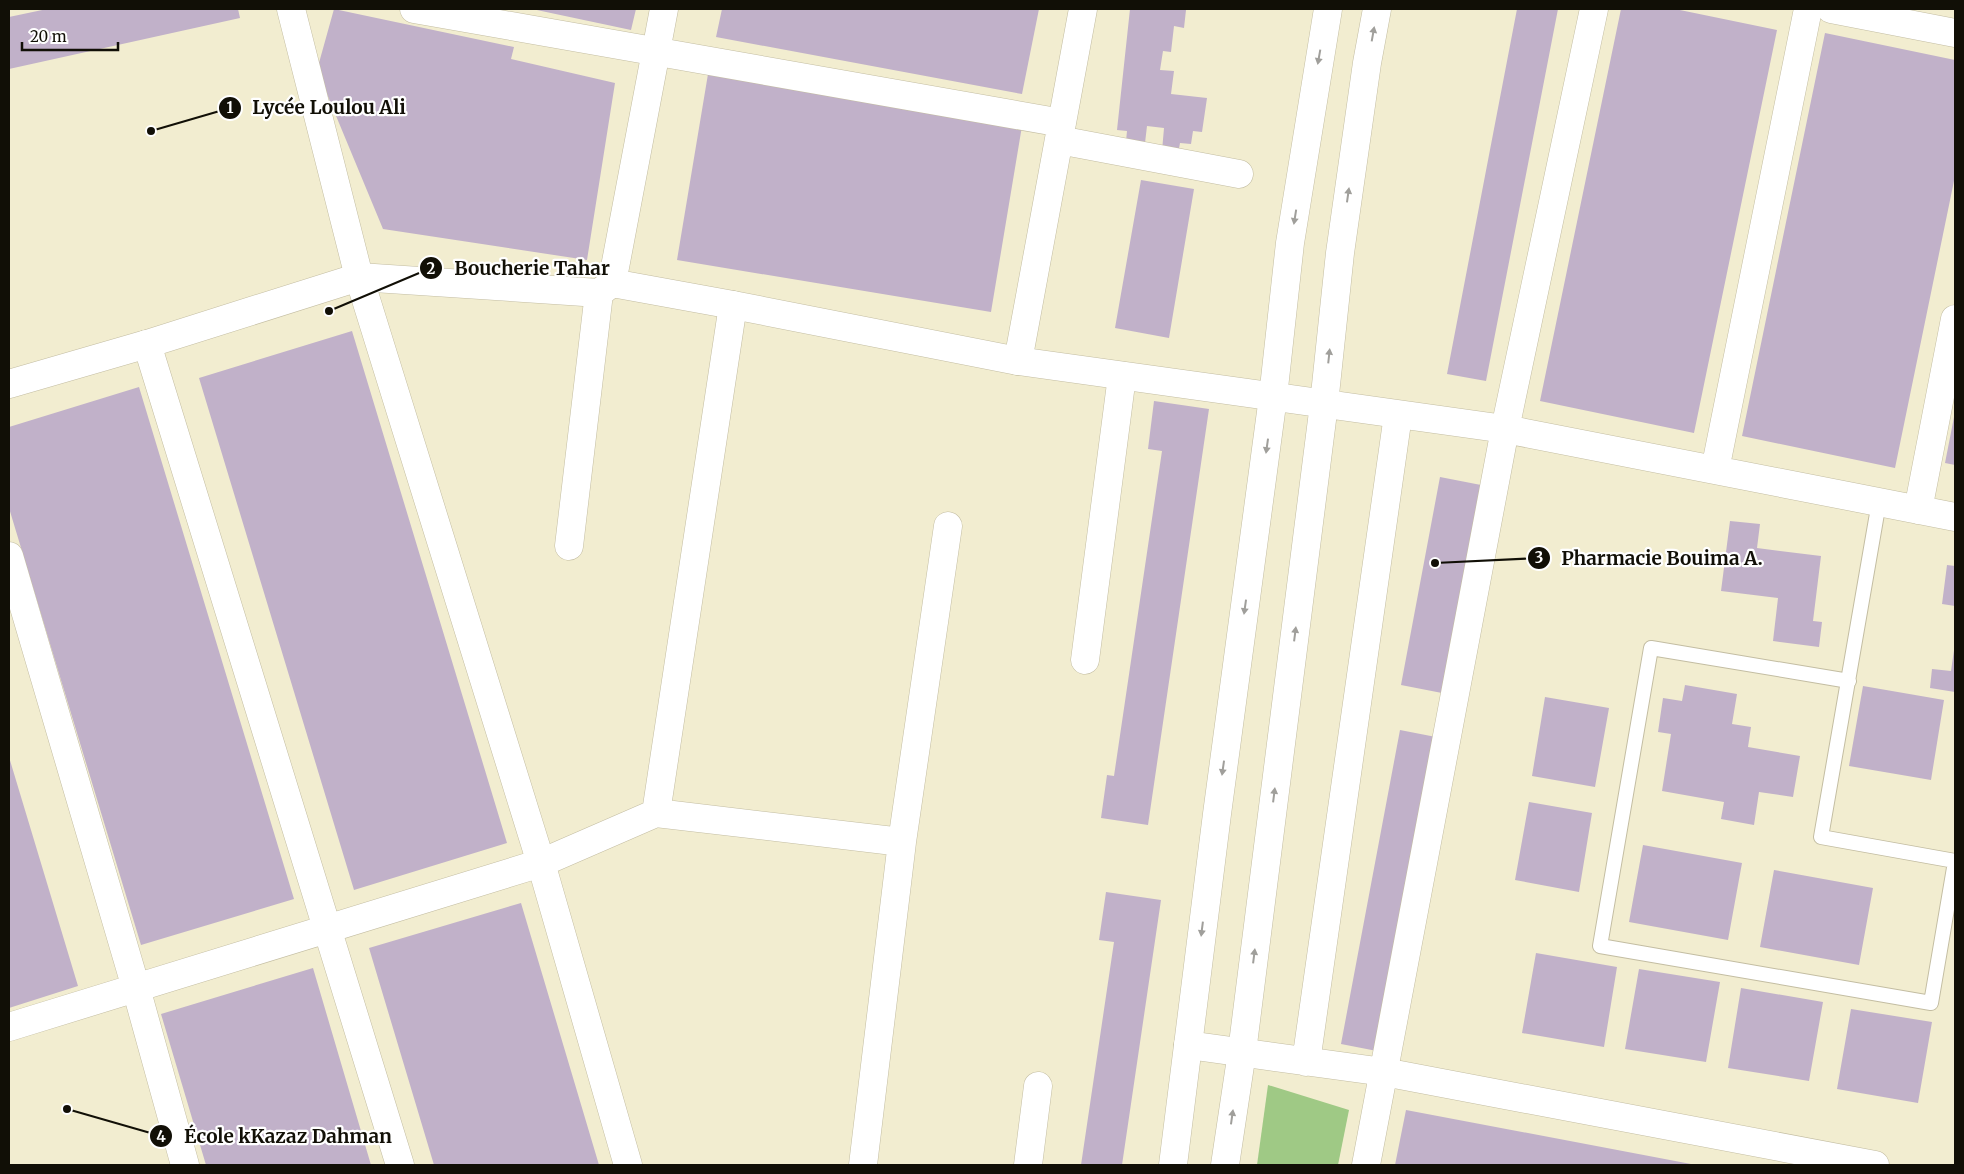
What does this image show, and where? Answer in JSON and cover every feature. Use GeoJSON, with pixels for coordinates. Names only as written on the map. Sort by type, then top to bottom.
{"type":"FeatureCollection","features":[{"type":"Feature","properties":{"kind":"street"},"geometry":{"type":"LineString","coordinates":[[291,9],[359,277],[541,863],[628,1165]]}},
{"type":"Feature","properties":{"kind":"street"},"geometry":{"type":"LineString","coordinates":[[414,9],[656,51],[1060,132],[1239,174]]}},
{"type":"Feature","properties":{"kind":"street"},"geometry":{"type":"LineString","coordinates":[[569,546],[605,288],[664,9]]}},
{"type":"Feature","properties":{"kind":"street"},"geometry":{"type":"LineString","coordinates":[[1018,361],[1083,9]]}},
{"type":"Feature","properties":{"kind":"street"},"geometry":{"type":"LineString","coordinates":[[1173,1165],[1217,814],[1273,397],[1290,243],[1328,9]]}},
{"type":"Feature","properties":{"kind":"street"},"geometry":{"type":"LineString","coordinates":[[1225,1165],[1242,1052],[1324,404],[1340,253],[1367,63],[1377,9]]}},
{"type":"Feature","properties":{"kind":"street"},"geometry":{"type":"LineString","coordinates":[[1366,1165],[1505,429],[1594,9]]}},
{"type":"Feature","properties":{"kind":"street"},"geometry":{"type":"LineString","coordinates":[[1716,470],[1808,9]]}},
{"type":"Feature","properties":{"kind":"street"},"geometry":{"type":"LineString","coordinates":[[1831,9],[1955,33]]}},
{"type":"Feature","properties":{"kind":"street"},"geometry":{"type":"LineString","coordinates":[[9,384],[147,344],[359,277],[605,288],[733,304],[1018,361],[1505,429],[1955,517]]}},
{"type":"Feature","properties":{"kind":"street"},"geometry":{"type":"LineString","coordinates":[[656,813],[733,304]]}},
{"type":"Feature","properties":{"kind":"street"},"geometry":{"type":"LineString","coordinates":[[1918,510],[1955,319]]}},
{"type":"Feature","properties":{"kind":"street"},"geometry":{"type":"LineString","coordinates":[[147,344],[400,1165]]}},
{"type":"Feature","properties":{"kind":"street"},"geometry":{"type":"LineString","coordinates":[[1085,660],[1122,376]]}},
{"type":"Feature","properties":{"kind":"street"},"geometry":{"type":"LineString","coordinates":[[1306,1062],[1398,415]]}},
{"type":"Feature","properties":{"kind":"street"},"geometry":{"type":"LineString","coordinates":[[863,1165],[902,842],[948,526]]}},
{"type":"Feature","properties":{"kind":"street"},"geometry":{"type":"LineString","coordinates":[[9,556],[136,988],[184,1165]]}},
{"type":"Feature","properties":{"kind":"street"},"geometry":{"type":"LineString","coordinates":[[9,1027],[541,863],[656,813],[902,842]]}},
{"type":"Feature","properties":{"kind":"street"},"geometry":{"type":"LineString","coordinates":[[1188,1046],[1384,1072],[1875,1165]]}},
{"type":"Feature","properties":{"kind":"street"},"geometry":{"type":"LineString","coordinates":[[1028,1165],[1038,1086]]}},
{"type":"Feature","properties":{"kind":"lane"},"geometry":{"type":"LineString","coordinates":[[1848,682],[1651,648],[1600,946],[1931,1003],[1955,861],[1821,837],[1848,682],[1879,502]]}},
{"type":"Feature","properties":{"kind":"green space"},"geometry":{"type":"Polygon","coordinates":[[[1268,1085],[1349,1110],[1338,1165],[1257,1165],[1268,1085]]]}},
{"type":"Feature","properties":{"kind":"building"},"geometry":{"type":"Polygon","coordinates":[[[47,9],[238,9],[240,18],[9,69],[9,17],[47,9]]]}},
{"type":"Feature","properties":{"kind":"building"},"geometry":{"type":"Polygon","coordinates":[[[334,9],[514,47],[511,59],[615,83],[587,260],[383,229],[317,70],[334,9]]]}},
{"type":"Feature","properties":{"kind":"building"},"geometry":{"type":"Polygon","coordinates":[[[532,9],[636,9],[631,30],[532,9]]]}},
{"type":"Feature","properties":{"kind":"building"},"geometry":{"type":"Polygon","coordinates":[[[722,9],[1039,9],[1022,94],[716,37],[722,9]]]}},
{"type":"Feature","properties":{"kind":"building"},"geometry":{"type":"Polygon","coordinates":[[[1130,9],[1186,10],[1184,28],[1174,26],[1171,52],[1163,51],[1160,70],[1174,71],[1171,94],[1207,98],[1202,132],[1193,131],[1191,144],[1180,143],[1178,154],[1162,151],[1164,128],[1147,126],[1145,143],[1126,141],[1127,131],[1117,130],[1130,9]]]}},
{"type":"Feature","properties":{"kind":"building"},"geometry":{"type":"Polygon","coordinates":[[[1517,9],[1558,9],[1486,381],[1447,374],[1517,9]]]}},
{"type":"Feature","properties":{"kind":"building"},"geometry":{"type":"Polygon","coordinates":[[[1621,9],[1675,9],[1777,30],[1694,433],[1540,401],[1621,9]]]}},
{"type":"Feature","properties":{"kind":"building"},"geometry":{"type":"Polygon","coordinates":[[[1825,33],[1955,60],[1955,176],[1895,468],[1742,436],[1825,33]]]}},
{"type":"Feature","properties":{"kind":"building"},"geometry":{"type":"Polygon","coordinates":[[[709,68],[1023,120],[991,312],[677,260],[709,68]]]}},
{"type":"Feature","properties":{"kind":"building"},"geometry":{"type":"Polygon","coordinates":[[[1141,180],[1194,189],[1169,338],[1115,328],[1141,180]]]}},
{"type":"Feature","properties":{"kind":"building"},"geometry":{"type":"Polygon","coordinates":[[[352,331],[507,843],[354,890],[199,378],[352,331]]]}},
{"type":"Feature","properties":{"kind":"building"},"geometry":{"type":"Polygon","coordinates":[[[139,387],[294,899],[141,945],[9,508],[9,427],[139,387]]]}},
{"type":"Feature","properties":{"kind":"building"},"geometry":{"type":"Polygon","coordinates":[[[1154,401],[1209,409],[1148,825],[1101,818],[1107,775],[1114,776],[1162,451],[1148,449],[1154,401]]]}},
{"type":"Feature","properties":{"kind":"building"},"geometry":{"type":"Polygon","coordinates":[[[1955,417],[1955,465],[1945,463],[1955,417]]]}},
{"type":"Feature","properties":{"kind":"building"},"geometry":{"type":"Polygon","coordinates":[[[1440,477],[1481,485],[1442,693],[1401,685],[1440,477]]]}},
{"type":"Feature","properties":{"kind":"building"},"geometry":{"type":"Polygon","coordinates":[[[1730,521],[1760,524],[1757,548],[1821,556],[1813,621],[1822,622],[1819,647],[1773,641],[1778,598],[1721,591],[1730,521]]]}},
{"type":"Feature","properties":{"kind":"building"},"geometry":{"type":"Polygon","coordinates":[[[1947,565],[1955,566],[1955,606],[1942,604],[1947,565]]]}},
{"type":"Feature","properties":{"kind":"building"},"geometry":{"type":"Polygon","coordinates":[[[1954,650],[1955,692],[1930,688],[1932,669],[1951,671],[1954,650]]]}},
{"type":"Feature","properties":{"kind":"building"},"geometry":{"type":"Polygon","coordinates":[[[1685,685],[1737,694],[1732,724],[1751,727],[1748,747],[1800,756],[1793,797],[1759,792],[1754,825],[1721,819],[1724,802],[1662,791],[1671,734],[1658,732],[1663,698],[1682,701],[1685,685]]]}},
{"type":"Feature","properties":{"kind":"building"},"geometry":{"type":"Polygon","coordinates":[[[1863,686],[1944,700],[1931,780],[1849,766],[1863,686]]]}},
{"type":"Feature","properties":{"kind":"building"},"geometry":{"type":"Polygon","coordinates":[[[1545,697],[1609,708],[1595,787],[1532,776],[1545,697]]]}},
{"type":"Feature","properties":{"kind":"building"},"geometry":{"type":"Polygon","coordinates":[[[1400,730],[1441,738],[1382,1052],[1341,1044],[1400,730]]]}},
{"type":"Feature","properties":{"kind":"building"},"geometry":{"type":"Polygon","coordinates":[[[9,757],[78,986],[9,1008],[9,757]]]}},
{"type":"Feature","properties":{"kind":"building"},"geometry":{"type":"Polygon","coordinates":[[[1529,802],[1592,813],[1579,892],[1515,880],[1529,802]]]}},
{"type":"Feature","properties":{"kind":"building"},"geometry":{"type":"Polygon","coordinates":[[[1643,845],[1742,863],[1728,940],[1629,922],[1643,845]]]}},
{"type":"Feature","properties":{"kind":"building"},"geometry":{"type":"Polygon","coordinates":[[[1774,870],[1873,888],[1859,965],[1760,947],[1774,870]]]}},
{"type":"Feature","properties":{"kind":"building"},"geometry":{"type":"Polygon","coordinates":[[[1106,892],[1161,900],[1122,1165],[1081,1165],[1114,942],[1099,940],[1106,892]]]}},
{"type":"Feature","properties":{"kind":"building"},"geometry":{"type":"Polygon","coordinates":[[[521,903],[599,1165],[434,1165],[369,948],[521,903]]]}},
{"type":"Feature","properties":{"kind":"building"},"geometry":{"type":"Polygon","coordinates":[[[1536,953],[1617,967],[1604,1047],[1522,1033],[1536,953]]]}},
{"type":"Feature","properties":{"kind":"building"},"geometry":{"type":"Polygon","coordinates":[[[313,968],[371,1165],[206,1165],[161,1014],[313,968]]]}},
{"type":"Feature","properties":{"kind":"building"},"geometry":{"type":"Polygon","coordinates":[[[1639,969],[1720,982],[1706,1062],[1625,1049],[1639,969]]]}},
{"type":"Feature","properties":{"kind":"building"},"geometry":{"type":"Polygon","coordinates":[[[1741,988],[1823,1002],[1809,1081],[1728,1068],[1741,988]]]}},
{"type":"Feature","properties":{"kind":"building"},"geometry":{"type":"Polygon","coordinates":[[[1851,1009],[1932,1022],[1918,1103],[1837,1089],[1851,1009]]]}},
{"type":"Feature","properties":{"kind":"building"},"geometry":{"type":"Polygon","coordinates":[[[1406,1110],[1691,1164],[1691,1165],[1395,1165],[1406,1110]]]}},
{"type":"Feature","properties":{"kind":"place","name":"Lycée Loulou Ali"},"geometry":{"type":"Point","coordinates":[151,131]}},
{"type":"Feature","properties":{"kind":"place","name":"Boucherie Tahar"},"geometry":{"type":"Point","coordinates":[329,311]}},
{"type":"Feature","properties":{"kind":"place","name":"Pharmacie Bouima A."},"geometry":{"type":"Point","coordinates":[1435,563]}},
{"type":"Feature","properties":{"kind":"place","name":"École kKazaz Dahman"},"geometry":{"type":"Point","coordinates":[67,1109]}}]}
